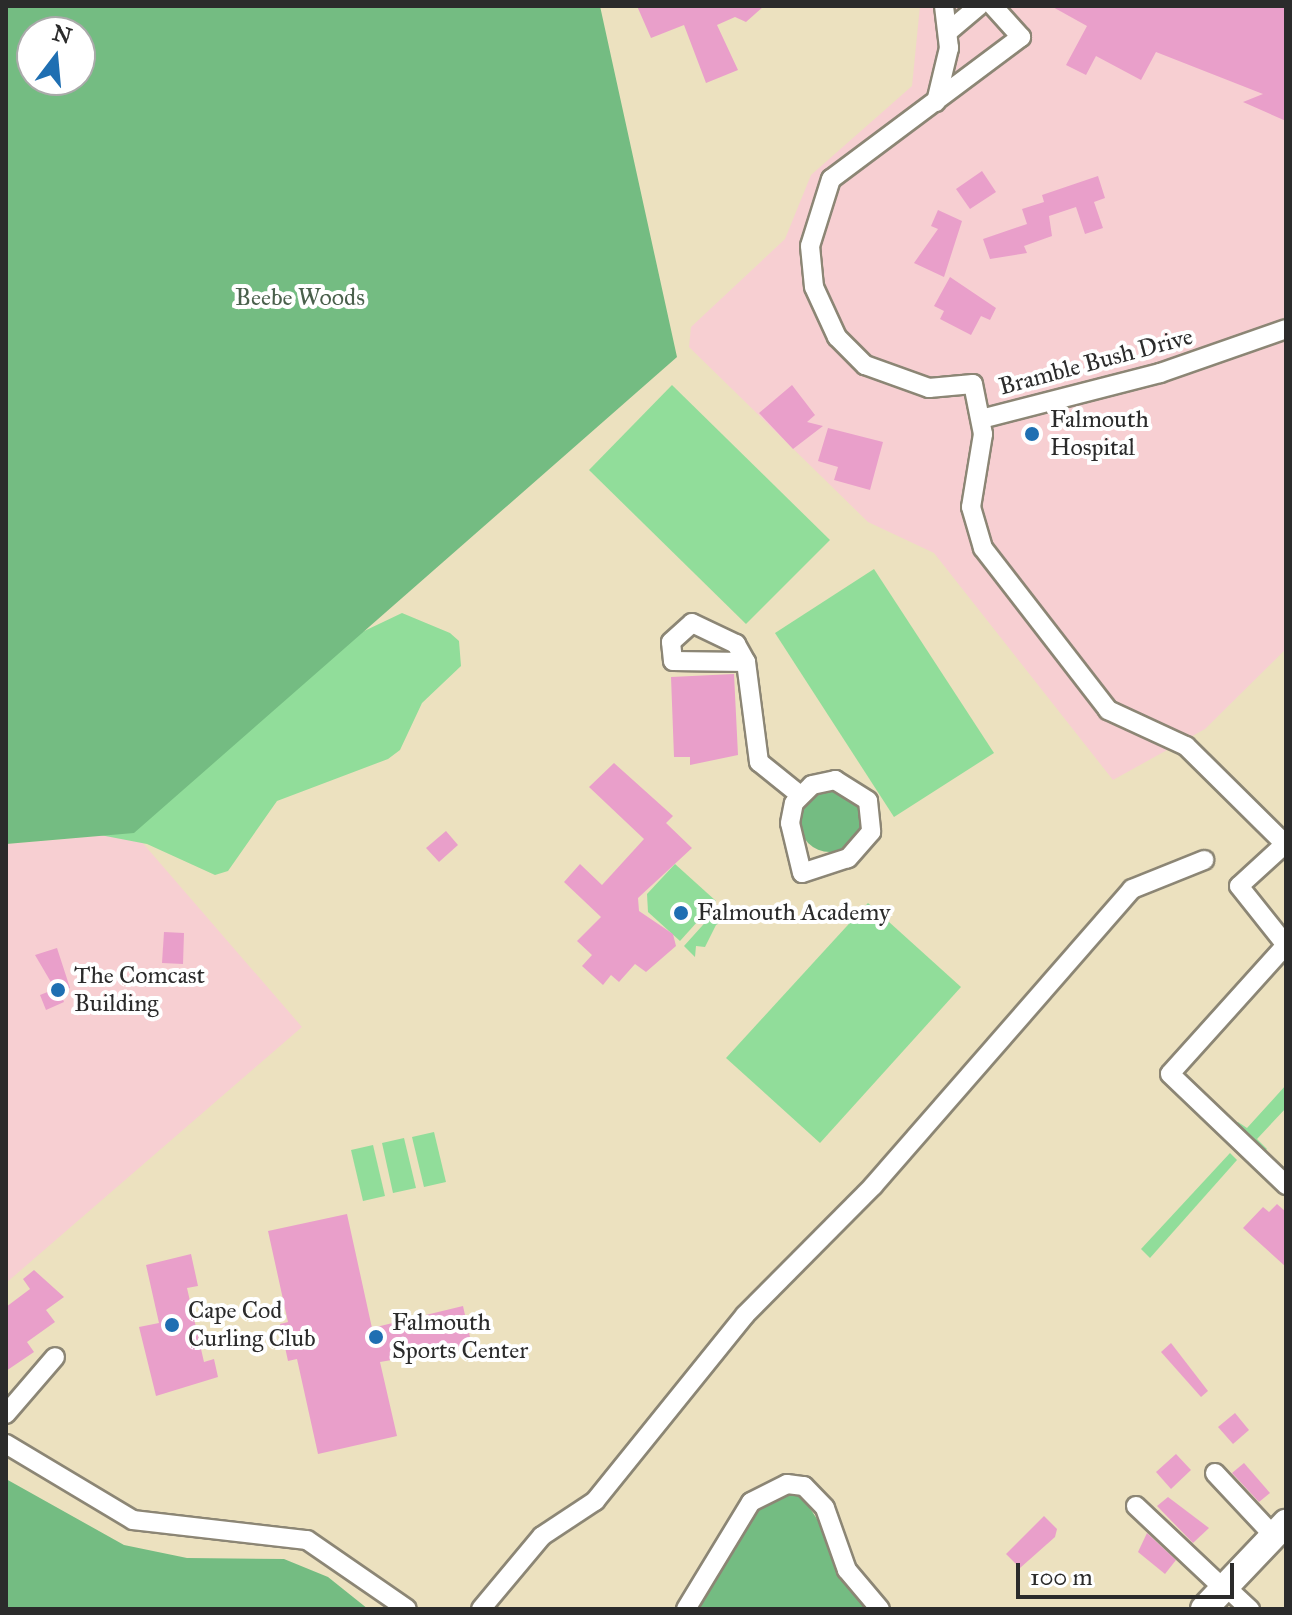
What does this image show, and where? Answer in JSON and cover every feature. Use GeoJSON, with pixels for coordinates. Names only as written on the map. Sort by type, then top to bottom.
{"type":"FeatureCollection","features":[{"type":"Feature","properties":{"kind":"highway"},"geometry":{"type":"LineString","coordinates":[[1204,1609],[1280,1530]]}},
{"type":"Feature","properties":{"kind":"street"},"geometry":{"type":"LineString","coordinates":[[936,102],[949,31],[944,6]]}},
{"type":"Feature","properties":{"kind":"street"},"geometry":{"type":"LineString","coordinates":[[949,31],[979,6]]}},
{"type":"Feature","properties":{"kind":"street","name":"Bramble Bush Drive"},"geometry":{"type":"LineString","coordinates":[[993,6],[1021,37],[831,179],[815,217],[811,268],[825,316],[855,357],[912,385],[973,384],[981,419],[1160,373],[1286,329]]}},
{"type":"Feature","properties":{"kind":"street"},"geometry":{"type":"LineString","coordinates":[[981,419],[970,499],[983,548],[1108,710],[1186,746],[1285,844],[1239,886],[1286,945],[1170,1074],[1286,1185]]}},
{"type":"Feature","properties":{"kind":"street"},"geometry":{"type":"LineString","coordinates":[[746,662],[759,762],[800,795]]}},
{"type":"Feature","properties":{"kind":"street"},"geometry":{"type":"LineString","coordinates":[[827,780],[857,789],[872,817],[866,843],[848,858],[802,873],[790,823],[800,795],[827,780]]}},
{"type":"Feature","properties":{"kind":"street"},"geometry":{"type":"LineString","coordinates":[[481,1609],[542,1536],[595,1501],[745,1315],[873,1186],[1132,889],[1204,860]]}},
{"type":"Feature","properties":{"kind":"street"},"geometry":{"type":"LineString","coordinates":[[6,1414],[55,1357]]}},
{"type":"Feature","properties":{"kind":"street"},"geometry":{"type":"LineString","coordinates":[[6,1444],[133,1520],[307,1540],[407,1609]]}},
{"type":"Feature","properties":{"kind":"street"},"geometry":{"type":"LineString","coordinates":[[1215,1473],[1280,1530]]}},
{"type":"Feature","properties":{"kind":"street"},"geometry":{"type":"LineString","coordinates":[[686,1609],[751,1502],[787,1484],[804,1486],[825,1508],[847,1570],[880,1609]]}},
{"type":"Feature","properties":{"kind":"street"},"geometry":{"type":"LineString","coordinates":[[1136,1506],[1250,1609]]}},
{"type":"Feature","properties":{"kind":"shaded area","name":"Falmouth Hospital"},"geometry":{"type":"Polygon","coordinates":[[[920,6],[1286,6],[1286,649],[1205,729],[1113,780],[934,553],[868,522],[689,347],[691,327],[785,239],[811,175],[912,86],[920,6]]]}},
{"type":"Feature","properties":{"kind":"shaded area"},"geometry":{"type":"Polygon","coordinates":[[[134,833],[302,1027],[6,1283],[6,844],[134,833]]]}},
{"type":"Feature","properties":{"kind":"green space","name":"Beebe Woods"},"geometry":{"type":"Polygon","coordinates":[[[6,6],[600,6],[677,357],[134,833],[6,844],[6,6]]]}},
{"type":"Feature","properties":{"kind":"green space"},"geometry":{"type":"Polygon","coordinates":[[[672,385],[830,540],[746,624],[589,470],[672,385]]]}},
{"type":"Feature","properties":{"kind":"green space"},"geometry":{"type":"Polygon","coordinates":[[[874,569],[994,753],[894,817],[775,633],[874,569]]]}},
{"type":"Feature","properties":{"kind":"green space"},"geometry":{"type":"Polygon","coordinates":[[[402,613],[450,633],[459,641],[461,666],[422,703],[400,750],[388,759],[277,801],[228,871],[215,875],[147,844],[95,834],[360,633],[402,613]]]}},
{"type":"Feature","properties":{"kind":"green space"},"geometry":{"type":"Polygon","coordinates":[[[830,790],[842,792],[852,799],[859,809],[859,833],[852,843],[842,850],[830,852],[818,850],[808,843],[801,833],[799,821],[801,809],[808,799],[818,792],[830,790]]]}},
{"type":"Feature","properties":{"kind":"green space"},"geometry":{"type":"Polygon","coordinates":[[[675,864],[716,901],[680,941],[648,912],[647,894],[675,864]]]}},
{"type":"Feature","properties":{"kind":"green space"},"geometry":{"type":"Polygon","coordinates":[[[868,903],[961,987],[820,1143],[726,1058],[868,903]]]}},
{"type":"Feature","properties":{"kind":"green space"},"geometry":{"type":"Polygon","coordinates":[[[720,906],[732,916],[716,925],[705,947],[696,946],[695,957],[684,946],[720,906]]]}},
{"type":"Feature","properties":{"kind":"green space"},"geometry":{"type":"Polygon","coordinates":[[[1286,1085],[1286,1108],[1257,1139],[1267,1149],[1263,1153],[1233,1127],[1238,1122],[1247,1128],[1286,1085]]]}},
{"type":"Feature","properties":{"kind":"green space"},"geometry":{"type":"Polygon","coordinates":[[[434,1132],[446,1182],[424,1187],[412,1137],[434,1132]]]}},
{"type":"Feature","properties":{"kind":"green space"},"geometry":{"type":"Polygon","coordinates":[[[404,1138],[416,1188],[393,1193],[382,1143],[404,1138]]]}},
{"type":"Feature","properties":{"kind":"green space"},"geometry":{"type":"Polygon","coordinates":[[[373,1145],[385,1196],[363,1201],[351,1150],[373,1145]]]}},
{"type":"Feature","properties":{"kind":"green space"},"geometry":{"type":"Polygon","coordinates":[[[1230,1153],[1237,1160],[1150,1258],[1141,1249],[1230,1153]]]}},
{"type":"Feature","properties":{"kind":"green space"},"geometry":{"type":"Polygon","coordinates":[[[6,1479],[124,1545],[187,1558],[284,1559],[328,1577],[368,1609],[6,1609],[6,1479]]]}},
{"type":"Feature","properties":{"kind":"green space"},"geometry":{"type":"Polygon","coordinates":[[[798,1490],[876,1609],[695,1609],[768,1497],[798,1490]]]}},
{"type":"Feature","properties":{"kind":"building"},"geometry":{"type":"Polygon","coordinates":[[[637,6],[764,6],[746,22],[735,17],[717,25],[738,70],[706,83],[684,25],[651,38],[637,6]]]}},
{"type":"Feature","properties":{"kind":"building"},"geometry":{"type":"Polygon","coordinates":[[[1051,6],[1286,6],[1286,121],[1243,102],[1263,94],[1156,52],[1141,80],[1096,56],[1086,75],[1066,65],[1087,26],[1051,6]]]}},
{"type":"Feature","properties":{"kind":"building"},"geometry":{"type":"Polygon","coordinates":[[[982,171],[996,192],[970,209],[956,189],[982,171]]]}},
{"type":"Feature","properties":{"kind":"building"},"geometry":{"type":"Polygon","coordinates":[[[1098,176],[1105,198],[1094,202],[1103,228],[1085,234],[1076,207],[1049,216],[1052,236],[1024,246],[1027,253],[990,259],[983,239],[1027,224],[1022,209],[1044,202],[1042,195],[1098,176]]]}},
{"type":"Feature","properties":{"kind":"building"},"geometry":{"type":"Polygon","coordinates":[[[938,210],[962,221],[944,277],[914,263],[938,229],[931,226],[938,210]]]}},
{"type":"Feature","properties":{"kind":"building"},"geometry":{"type":"Polygon","coordinates":[[[950,277],[996,308],[990,320],[981,316],[971,335],[940,319],[944,311],[934,306],[950,277]]]}},
{"type":"Feature","properties":{"kind":"building"},"geometry":{"type":"Polygon","coordinates":[[[792,385],[815,415],[807,422],[823,426],[793,449],[759,413],[792,385]]]}},
{"type":"Feature","properties":{"kind":"building"},"geometry":{"type":"Polygon","coordinates":[[[828,428],[883,442],[870,490],[834,480],[838,467],[818,461],[828,428]]]}},
{"type":"Feature","properties":{"kind":"building"},"geometry":{"type":"Polygon","coordinates":[[[734,674],[738,755],[690,765],[690,757],[674,757],[671,677],[734,674]]]}},
{"type":"Feature","properties":{"kind":"building","name":"Falmouth Academy"},"geometry":{"type":"Polygon","coordinates":[[[614,763],[673,816],[666,823],[692,848],[638,898],[639,911],[673,934],[676,946],[646,972],[635,964],[619,982],[611,975],[603,985],[582,966],[592,955],[577,941],[601,917],[564,882],[580,864],[602,885],[644,839],[589,787],[614,763]]]}},
{"type":"Feature","properties":{"kind":"building"},"geometry":{"type":"Polygon","coordinates":[[[446,831],[458,845],[439,862],[426,848],[446,831]]]}},
{"type":"Feature","properties":{"kind":"building"},"geometry":{"type":"Polygon","coordinates":[[[164,932],[184,933],[183,964],[162,963],[164,932]]]}},
{"type":"Feature","properties":{"kind":"building"},"geometry":{"type":"Polygon","coordinates":[[[57,948],[70,988],[60,992],[64,1002],[46,1010],[40,995],[55,989],[35,955],[57,948]]]}},
{"type":"Feature","properties":{"kind":"building"},"geometry":{"type":"Polygon","coordinates":[[[1277,1204],[1286,1212],[1286,1267],[1243,1228],[1263,1207],[1269,1212],[1277,1204]]]}},
{"type":"Feature","properties":{"kind":"building","name":"Falmouth Sports Center"},"geometry":{"type":"Polygon","coordinates":[[[347,1214],[372,1328],[463,1306],[472,1346],[380,1362],[397,1436],[318,1454],[297,1359],[288,1361],[280,1324],[288,1322],[268,1231],[347,1214]]]}},
{"type":"Feature","properties":{"kind":"building","name":"Cape Cod Curling Club"},"geometry":{"type":"Polygon","coordinates":[[[191,1254],[198,1286],[187,1288],[204,1362],[214,1359],[218,1377],[156,1396],[139,1327],[159,1323],[146,1265],[191,1254]]]}},
{"type":"Feature","properties":{"kind":"building"},"geometry":{"type":"Polygon","coordinates":[[[34,1270],[64,1297],[46,1310],[55,1322],[27,1342],[34,1352],[6,1371],[6,1307],[30,1289],[23,1279],[34,1270]]]}},
{"type":"Feature","properties":{"kind":"building"},"geometry":{"type":"Polygon","coordinates":[[[1171,1343],[1208,1391],[1201,1397],[1161,1352],[1171,1343]]]}},
{"type":"Feature","properties":{"kind":"building"},"geometry":{"type":"Polygon","coordinates":[[[1235,1413],[1249,1430],[1233,1444],[1218,1427],[1235,1413]]]}},
{"type":"Feature","properties":{"kind":"building"},"geometry":{"type":"Polygon","coordinates":[[[1176,1454],[1191,1470],[1171,1489],[1156,1472],[1176,1454]]]}},
{"type":"Feature","properties":{"kind":"building"},"geometry":{"type":"Polygon","coordinates":[[[1244,1463],[1270,1493],[1259,1502],[1232,1473],[1244,1463]]]}},
{"type":"Feature","properties":{"kind":"building"},"geometry":{"type":"Polygon","coordinates":[[[1168,1497],[1209,1528],[1193,1543],[1157,1506],[1168,1497]]]}},
{"type":"Feature","properties":{"kind":"building"},"geometry":{"type":"Polygon","coordinates":[[[1044,1516],[1057,1529],[1055,1537],[1020,1568],[1006,1554],[1044,1516]]]}},
{"type":"Feature","properties":{"kind":"building"},"geometry":{"type":"Polygon","coordinates":[[[1147,1533],[1176,1560],[1165,1574],[1138,1552],[1147,1533]]]}},
{"type":"Feature","properties":{"kind":"place","name":"Falmouth Hospital"},"geometry":{"type":"Point","coordinates":[1032,434]}},
{"type":"Feature","properties":{"kind":"place","name":"Falmouth Academy"},"geometry":{"type":"Point","coordinates":[681,913]}},
{"type":"Feature","properties":{"kind":"place","name":"The Comcast Building"},"geometry":{"type":"Point","coordinates":[58,990]}},
{"type":"Feature","properties":{"kind":"place","name":"Cape Cod Curling Club"},"geometry":{"type":"Point","coordinates":[172,1325]}},
{"type":"Feature","properties":{"kind":"place","name":"Falmouth Sports Center"},"geometry":{"type":"Point","coordinates":[376,1337]}}]}
